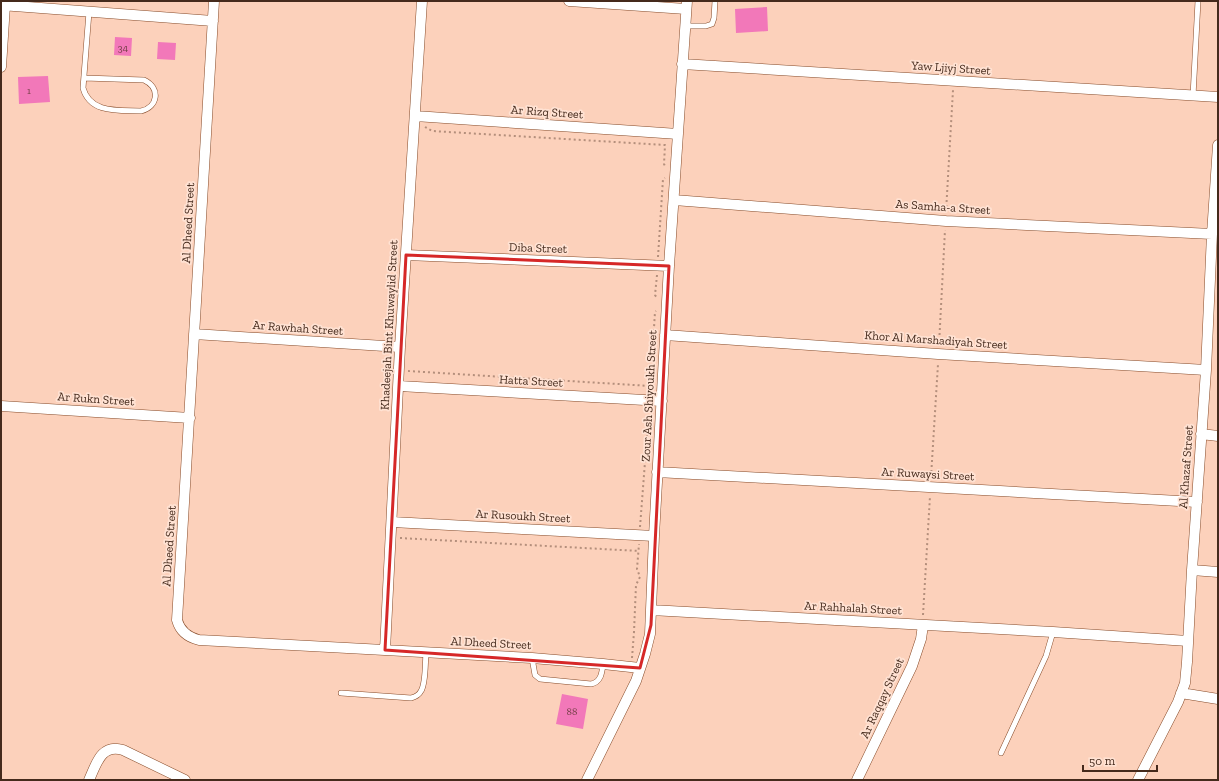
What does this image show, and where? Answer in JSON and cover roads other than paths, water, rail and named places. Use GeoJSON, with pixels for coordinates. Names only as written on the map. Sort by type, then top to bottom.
{"type":"FeatureCollection","features":[{"type":"Feature","properties":{"kind":"street","name":"Al Dheed Street"},"geometry":{"type":"LineString","coordinates":[[214,1],[178,620],[182,631],[187,636],[199,640],[532,658],[636,668]]}},
{"type":"Feature","properties":{"kind":"street","name":"Khadeejah Bint Khuwaylid Street"},"geometry":{"type":"LineString","coordinates":[[385,650],[400,347],[422,1]]}},
{"type":"Feature","properties":{"kind":"street"},"geometry":{"type":"LineString","coordinates":[[569,1],[686,5]]}},
{"type":"Feature","properties":{"kind":"street"},"geometry":{"type":"LineString","coordinates":[[1,67],[3,5],[213,21]]}},
{"type":"Feature","properties":{"kind":"street","name":"Zour Ash Shiyoukh Street"},"geometry":{"type":"LineString","coordinates":[[587,780],[650,634],[657,472],[686,5]]}},
{"type":"Feature","properties":{"kind":"street","name":"Yaw Ljiyj Street"},"geometry":{"type":"LineString","coordinates":[[682,64],[1218,97]]}},
{"type":"Feature","properties":{"kind":"street","name":"Ar Rizq Street"},"geometry":{"type":"LineString","coordinates":[[415,116],[678,134]]}},
{"type":"Feature","properties":{"kind":"street","name":"Al Khazaf Street"},"geometry":{"type":"LineString","coordinates":[[1138,780],[1182,693],[1187,672],[1196,502],[1213,299],[1212,234],[1218,145]]}},
{"type":"Feature","properties":{"kind":"street","name":"As Samha-a Street"},"geometry":{"type":"LineString","coordinates":[[674,200],[946,221],[1212,234]]}},
{"type":"Feature","properties":{"kind":"street","name":"Diba Street"},"geometry":{"type":"LineString","coordinates":[[406,255],[669,266]]}},
{"type":"Feature","properties":{"kind":"street","name":"Ar Rawhah Street"},"geometry":{"type":"LineString","coordinates":[[194,334],[400,347]]}},
{"type":"Feature","properties":{"kind":"street","name":"Khor Al Marshadiyah Street"},"geometry":{"type":"LineString","coordinates":[[665,335],[930,354],[1206,370]]}},
{"type":"Feature","properties":{"kind":"street","name":"Hatta Street"},"geometry":{"type":"LineString","coordinates":[[399,386],[662,401]]}},
{"type":"Feature","properties":{"kind":"street","name":"Ar Rukn Street"},"geometry":{"type":"LineString","coordinates":[[1,406],[190,418]]}},
{"type":"Feature","properties":{"kind":"street"},"geometry":{"type":"LineString","coordinates":[[1201,434],[1218,436]]}},
{"type":"Feature","properties":{"kind":"street","name":"Ar Ruwaysi Street"},"geometry":{"type":"LineString","coordinates":[[657,472],[1196,502]]}},
{"type":"Feature","properties":{"kind":"street","name":"Ar Rusoukh Street"},"geometry":{"type":"LineString","coordinates":[[392,522],[654,536]]}},
{"type":"Feature","properties":{"kind":"street"},"geometry":{"type":"LineString","coordinates":[[1192,570],[1218,572]]}},
{"type":"Feature","properties":{"kind":"street","name":"Ar Rahhalah Street"},"geometry":{"type":"LineString","coordinates":[[651,610],[1053,632],[1188,641]]}},
{"type":"Feature","properties":{"kind":"street","name":"Ar Raqqay Street"},"geometry":{"type":"LineString","coordinates":[[857,780],[912,666],[921,639],[923,625]]}},
{"type":"Feature","properties":{"kind":"street"},"geometry":{"type":"LineString","coordinates":[[1182,693],[1218,699]]}},
{"type":"Feature","properties":{"kind":"street"},"geometry":{"type":"LineString","coordinates":[[89,780],[100,757],[106,751],[114,748],[123,750],[185,780]]}},
{"type":"Feature","properties":{"kind":"lane"},"geometry":{"type":"LineString","coordinates":[[685,26],[706,26],[712,24],[714,18],[715,1]]}},
{"type":"Feature","properties":{"kind":"lane"},"geometry":{"type":"LineString","coordinates":[[1193,96],[1198,1]]}},
{"type":"Feature","properties":{"kind":"lane"},"geometry":{"type":"LineString","coordinates":[[84,78],[144,80],[153,87],[155,97],[151,107],[141,111],[98,107],[90,101],[84,93],[83,88],[89,12]]}},
{"type":"Feature","properties":{"kind":"lane"},"geometry":{"type":"LineString","coordinates":[[1001,753],[1046,656],[1053,632]]}},
{"type":"Feature","properties":{"kind":"lane"},"geometry":{"type":"LineString","coordinates":[[341,693],[411,698],[415,697],[421,692],[424,685],[426,653]]}},
{"type":"Feature","properties":{"kind":"lane"},"geometry":{"type":"LineString","coordinates":[[532,658],[535,675],[540,679],[591,684],[599,680],[603,664]]}}]}
